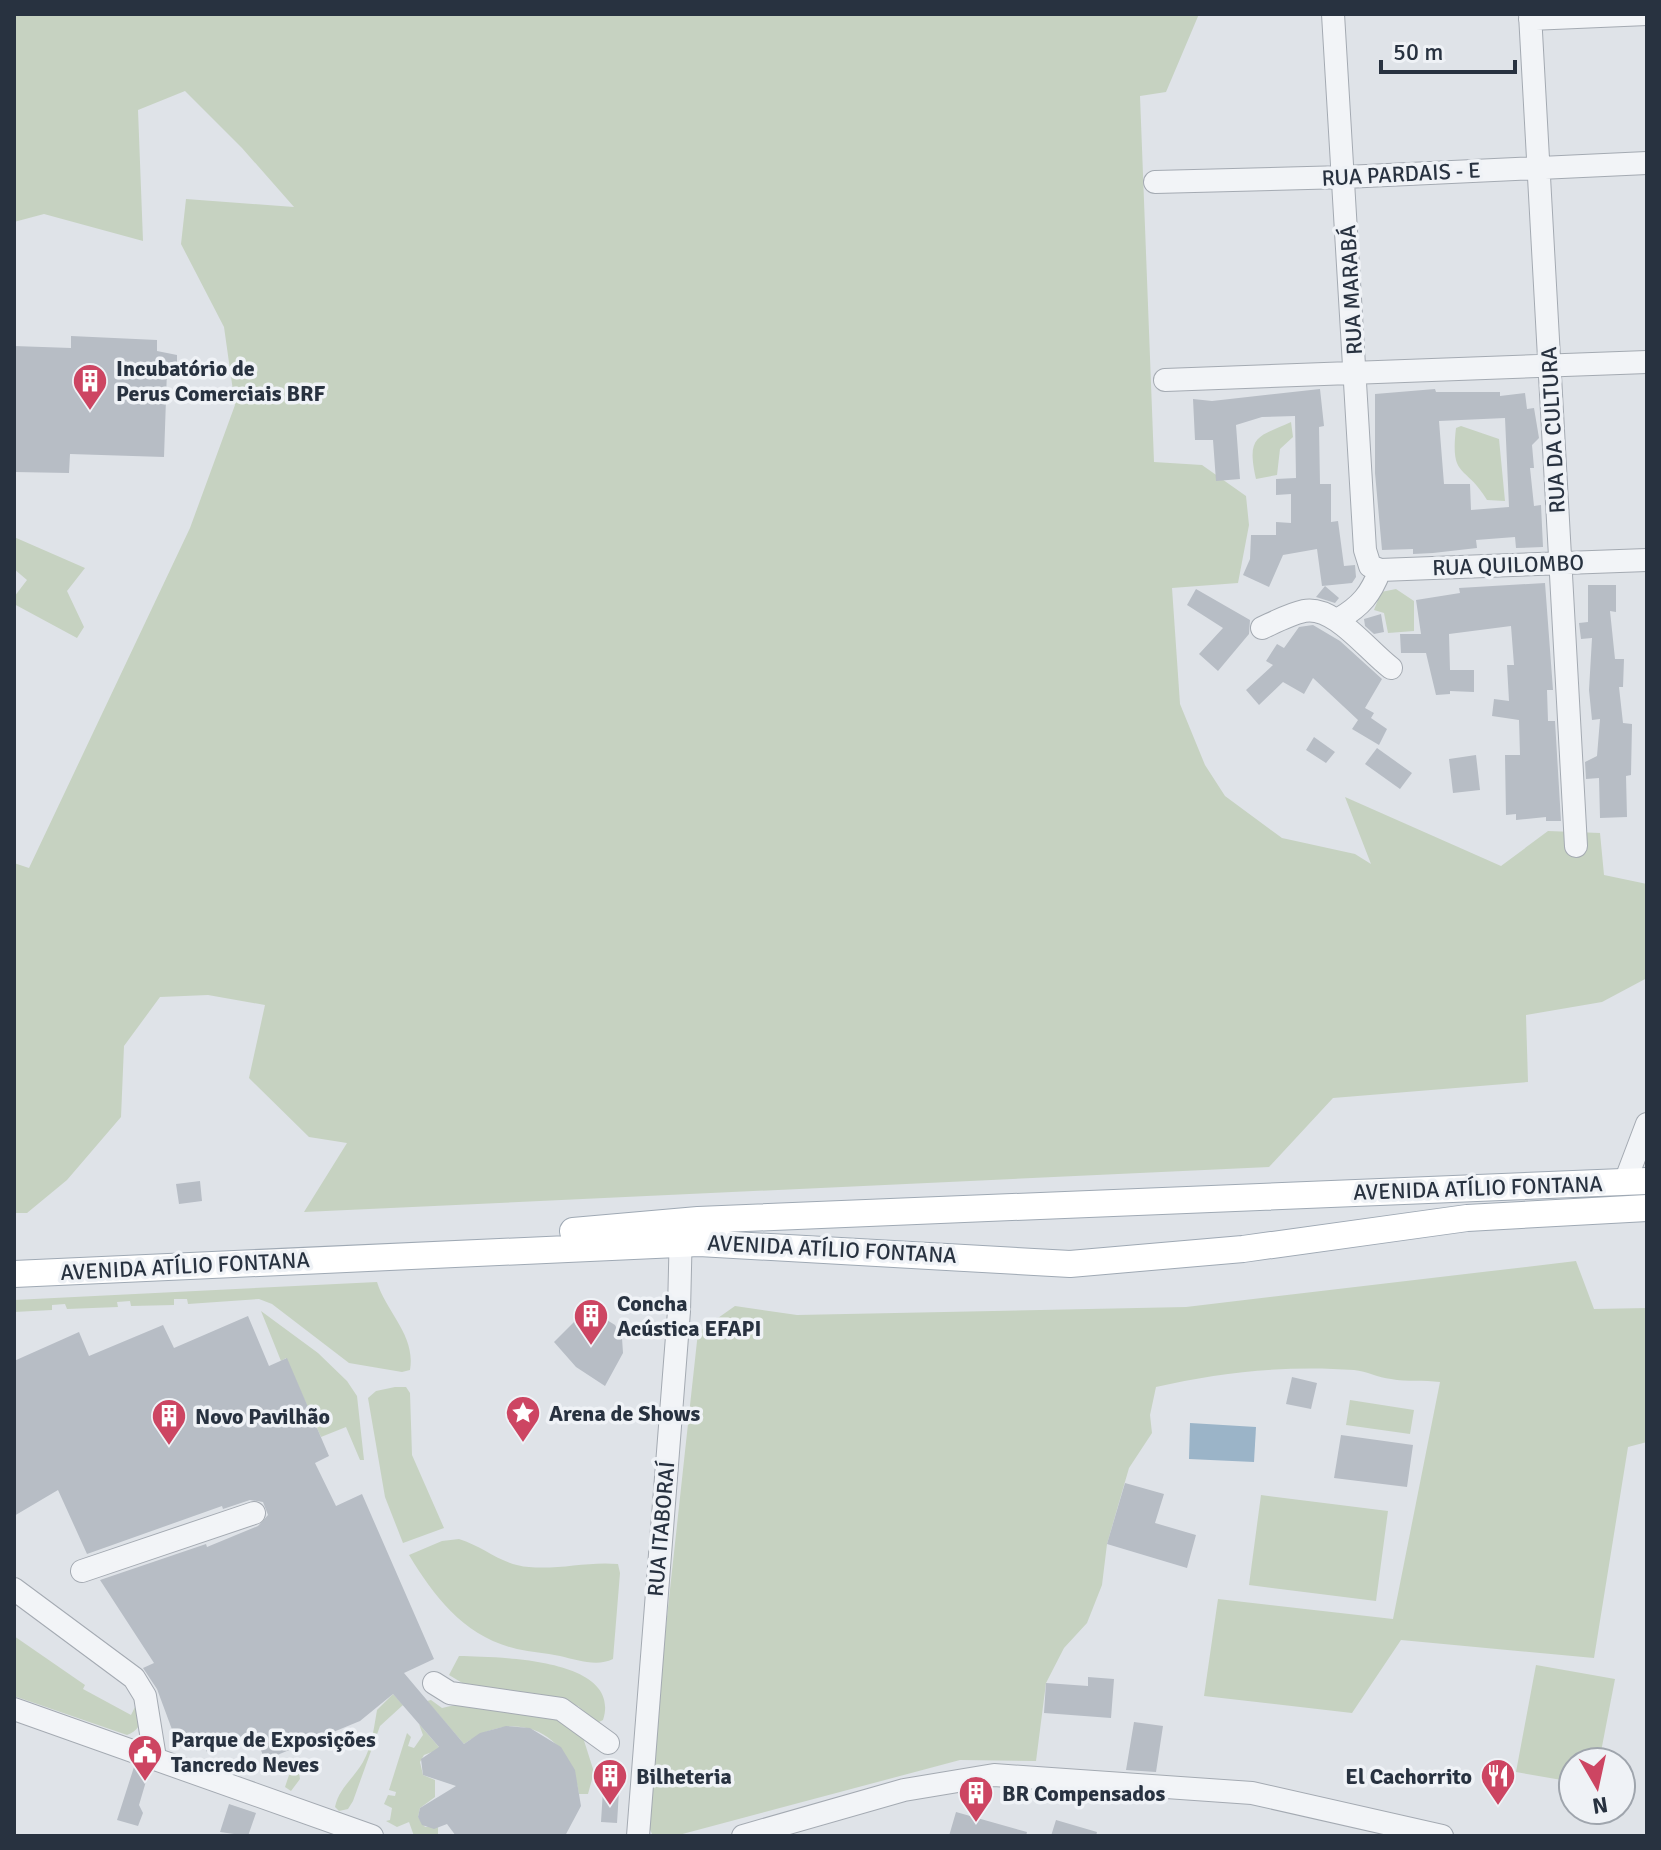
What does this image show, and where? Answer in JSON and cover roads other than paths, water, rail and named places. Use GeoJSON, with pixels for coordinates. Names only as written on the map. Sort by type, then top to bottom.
{"type":"FeatureCollection","features":[{"type":"Feature","properties":{"kind":"main road","name":"AVENIDA ATÍLIO FONTANA"},"geometry":{"type":"LineString","coordinates":[[14,1274],[681,1232],[1636,1182]]}},
{"type":"Feature","properties":{"kind":"main road","name":"AVENIDA ATÍLIO FONTANA"},"geometry":{"type":"LineString","coordinates":[[14,1256],[596,1230],[681,1232],[1070,1264],[1243,1249],[1467,1218],[1647,1208]]}},
{"type":"Feature","properties":{"kind":"street","name":"RUA MARABÁ"},"geometry":{"type":"LineString","coordinates":[[1333,14],[1365,550],[1375,568]]}},
{"type":"Feature","properties":{"kind":"street"},"geometry":{"type":"LineString","coordinates":[[1530,17],[1647,14]]}},
{"type":"Feature","properties":{"kind":"street","name":"RUA DA CULTURA"},"geometry":{"type":"LineString","coordinates":[[1530,17],[1576,846]]}},
{"type":"Feature","properties":{"kind":"street","name":"RUA PARDAIS - E"},"geometry":{"type":"LineString","coordinates":[[1155,182],[1647,163]]}},
{"type":"Feature","properties":{"kind":"street"},"geometry":{"type":"LineString","coordinates":[[1165,380],[1647,362]]}},
{"type":"Feature","properties":{"kind":"street","name":"RUA QUILOMBO"},"geometry":{"type":"LineString","coordinates":[[1375,568],[1647,560]]}},
{"type":"Feature","properties":{"kind":"street"},"geometry":{"type":"LineString","coordinates":[[1339,619],[1359,607],[1372,590],[1375,568]]}},
{"type":"Feature","properties":{"kind":"street"},"geometry":{"type":"LineString","coordinates":[[1262,628],[1303,611],[1321,611],[1339,619],[1364,647],[1391,668]]}},
{"type":"Feature","properties":{"kind":"street"},"geometry":{"type":"LineString","coordinates":[[1636,1182],[1647,1124]]}},
{"type":"Feature","properties":{"kind":"street","name":"RUA ITABORAÍ"},"geometry":{"type":"LineString","coordinates":[[638,1836],[679,1311],[681,1232]]}},
{"type":"Feature","properties":{"kind":"street"},"geometry":{"type":"LineString","coordinates":[[82,1571],[254,1513]]}},
{"type":"Feature","properties":{"kind":"street"},"geometry":{"type":"LineString","coordinates":[[14,1589],[134,1678],[145,1696],[155,1758]]}},
{"type":"Feature","properties":{"kind":"street"},"geometry":{"type":"LineString","coordinates":[[434,1683],[450,1693],[561,1709],[608,1743]]}},
{"type":"Feature","properties":{"kind":"street"},"geometry":{"type":"LineString","coordinates":[[14,1709],[372,1836]]}},
{"type":"Feature","properties":{"kind":"street"},"geometry":{"type":"LineString","coordinates":[[743,1836],[904,1790],[994,1775],[1252,1793],[1442,1836]]}},
{"type":"Feature","properties":{"kind":"water"},"geometry":{"type":"Polygon","coordinates":[[[1190,1423],[1256,1427],[1254,1462],[1189,1459],[1190,1423]]]}},
{"type":"Feature","properties":{"kind":"place","name":"Incubatório de Perus Comerciais BRF"},"geometry":{"type":"Point","coordinates":[90,412]}},
{"type":"Feature","properties":{"kind":"place","name":"Concha Acústica EFAPI"},"geometry":{"type":"Point","coordinates":[591,1347]}},
{"type":"Feature","properties":{"kind":"place","name":"Arena de Shows"},"geometry":{"type":"Point","coordinates":[523,1444]}},
{"type":"Feature","properties":{"kind":"place","name":"Novo Pavilhão"},"geometry":{"type":"Point","coordinates":[169,1447]}},
{"type":"Feature","properties":{"kind":"place","name":"Parque de Exposições Tancredo Neves"},"geometry":{"type":"Point","coordinates":[145,1783]}},
{"type":"Feature","properties":{"kind":"place","name":"Bilheteria"},"geometry":{"type":"Point","coordinates":[610,1807]}},
{"type":"Feature","properties":{"kind":"place","name":"El Cachorrito"},"geometry":{"type":"Point","coordinates":[1498,1807]}},
{"type":"Feature","properties":{"kind":"place","name":"BR Compensados"},"geometry":{"type":"Point","coordinates":[976,1824]}}]}
